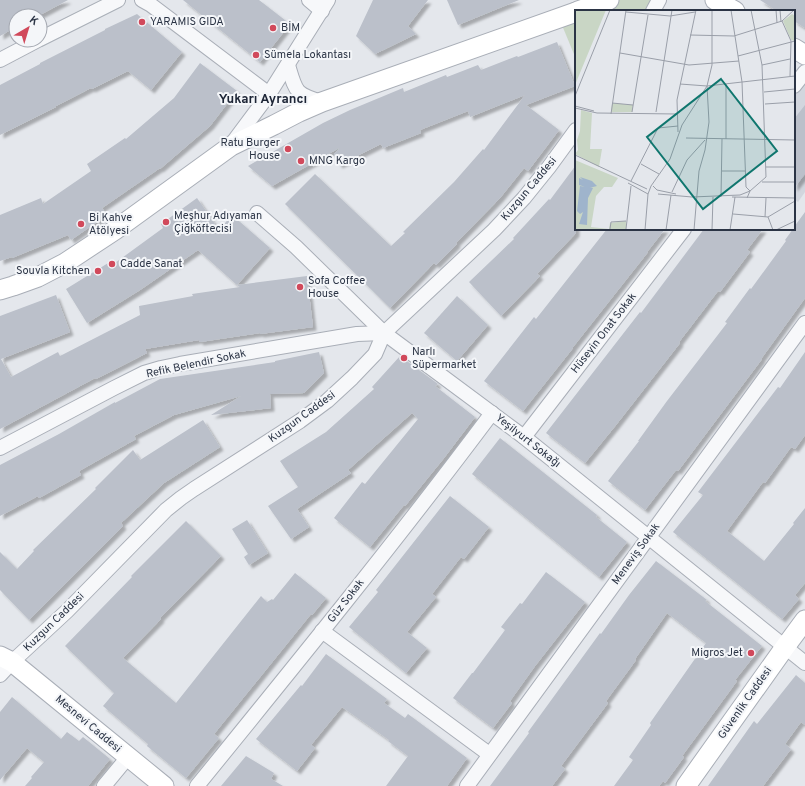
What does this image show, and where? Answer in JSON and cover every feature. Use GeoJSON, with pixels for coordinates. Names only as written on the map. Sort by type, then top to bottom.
{"type":"FeatureCollection","features":[{"type":"Feature","properties":{"kind":"main road"},"geometry":{"type":"LineString","coordinates":[[580,10],[609,0]]}},
{"type":"Feature","properties":{"kind":"main road"},"geometry":{"type":"LineString","coordinates":[[715,0],[733,10]]}},
{"type":"Feature","properties":{"kind":"main road"},"geometry":{"type":"LineString","coordinates":[[0,290],[38,277],[65,263],[115,230],[230,146],[299,112],[322,102],[575,12]]}},
{"type":"Feature","properties":{"kind":"main road"},"geometry":{"type":"LineString","coordinates":[[795,49],[805,55]]}},
{"type":"Feature","properties":{"kind":"main road","name":"Güvenlik Caddesi"},"geometry":{"type":"LineString","coordinates":[[686,786],[805,620]]}},
{"type":"Feature","properties":{"kind":"main road","name":"Mesnevi Caddesi"},"geometry":{"type":"LineString","coordinates":[[0,644],[4,664],[128,757],[164,786]]}},
{"type":"Feature","properties":{"kind":"street"},"geometry":{"type":"LineString","coordinates":[[48,35],[118,0]]}},
{"type":"Feature","properties":{"kind":"street"},"geometry":{"type":"LineString","coordinates":[[142,0],[151,5],[269,94]]}},
{"type":"Feature","properties":{"kind":"street"},"geometry":{"type":"LineString","coordinates":[[230,146],[269,94],[325,5],[309,0]]}},
{"type":"Feature","properties":{"kind":"street"},"geometry":{"type":"LineString","coordinates":[[654,10],[659,0]]}},
{"type":"Feature","properties":{"kind":"street"},"geometry":{"type":"LineString","coordinates":[[0,60],[23,48]]}},
{"type":"Feature","properties":{"kind":"street"},"geometry":{"type":"LineString","coordinates":[[288,65],[294,85],[298,92],[308,98],[322,102]]}},
{"type":"Feature","properties":{"kind":"street"},"geometry":{"type":"LineString","coordinates":[[795,85],[805,72]]}},
{"type":"Feature","properties":{"kind":"street","name":"Kuzgun Caddesi"},"geometry":{"type":"LineString","coordinates":[[4,664],[36,640],[171,506],[194,489],[300,421],[327,401],[352,378],[375,354],[384,333],[494,230],[528,192],[575,131]]}},
{"type":"Feature","properties":{"kind":"street","name":"Yeşilyurt Sokağı"},"geometry":{"type":"LineString","coordinates":[[257,213],[296,247],[384,333],[524,437],[805,663]]}},
{"type":"Feature","properties":{"kind":"street","name":"Hüseyin Onat Sokak"},"geometry":{"type":"LineString","coordinates":[[524,437],[683,230]]}},
{"type":"Feature","properties":{"kind":"street","name":"Meneviş Sokak"},"geometry":{"type":"LineString","coordinates":[[467,786],[805,323]]}},
{"type":"Feature","properties":{"kind":"street","name":"Refik Belendir Sokak"},"geometry":{"type":"LineString","coordinates":[[0,448],[144,373],[180,364],[358,334],[384,333]]}},
{"type":"Feature","properties":{"kind":"street","name":"Güz Sokak"},"geometry":{"type":"LineString","coordinates":[[197,786],[322,632],[446,475],[492,413]]}},
{"type":"Feature","properties":{"kind":"street"},"geometry":{"type":"LineString","coordinates":[[322,632],[489,754]]}},
{"type":"Feature","properties":{"kind":"street"},"geometry":{"type":"LineString","coordinates":[[104,786],[128,757]]}},
{"type":"Feature","properties":{"kind":"shaded area"},"geometry":{"type":"Polygon","coordinates":[[[805,72],[805,192],[798,202],[795,200],[795,85],[805,72]]]}},
{"type":"Feature","properties":{"kind":"green space"},"geometry":{"type":"Polygon","coordinates":[[[609,0],[659,0],[654,10],[581,10],[609,0]]]}},
{"type":"Feature","properties":{"kind":"green space"},"geometry":{"type":"Polygon","coordinates":[[[575,12],[575,57],[559,18],[575,12]]]}},
{"type":"Feature","properties":{"kind":"building"},"geometry":{"type":"Polygon","coordinates":[[[0,0],[68,0],[48,11],[48,8],[8,8],[8,32],[0,36],[0,0]]]}},
{"type":"Feature","properties":{"kind":"building"},"geometry":{"type":"Polygon","coordinates":[[[183,0],[259,0],[290,24],[260,62],[183,0]]]}},
{"type":"Feature","properties":{"kind":"building"},"geometry":{"type":"Polygon","coordinates":[[[373,0],[428,0],[408,26],[416,34],[375,54],[356,36],[373,0]]]}},
{"type":"Feature","properties":{"kind":"building"},"geometry":{"type":"Polygon","coordinates":[[[447,0],[519,0],[458,25],[447,0]]]}},
{"type":"Feature","properties":{"kind":"building"},"geometry":{"type":"Polygon","coordinates":[[[760,0],[805,0],[805,28],[795,22],[795,10],[775,10],[760,0]]]}},
{"type":"Feature","properties":{"kind":"building"},"geometry":{"type":"Polygon","coordinates":[[[137,14],[182,52],[151,90],[128,71],[92,89],[91,88],[0,135],[0,85],[105,29],[137,14]]]}},
{"type":"Feature","properties":{"kind":"building"},"geometry":{"type":"Polygon","coordinates":[[[557,42],[575,86],[526,105],[559,130],[528,171],[524,168],[500,198],[456,243],[457,244],[436,265],[434,263],[390,308],[285,204],[315,174],[391,246],[405,233],[403,232],[454,182],[483,149],[484,150],[525,95],[470,117],[468,111],[420,130],[421,133],[383,148],[381,144],[339,165],[334,154],[339,148],[272,186],[248,166],[323,123],[403,88],[404,92],[446,75],[447,77],[478,65],[481,70],[557,42]]]}},
{"type":"Feature","properties":{"kind":"building"},"geometry":{"type":"Polygon","coordinates":[[[200,63],[237,91],[210,126],[160,169],[102,208],[107,215],[71,240],[68,235],[12,258],[0,261],[0,215],[41,198],[43,204],[91,171],[87,164],[125,138],[126,139],[174,98],[200,63]]]}},
{"type":"Feature","properties":{"kind":"building"},"geometry":{"type":"Polygon","coordinates":[[[805,105],[805,174],[795,187],[795,118],[805,105]]]}},
{"type":"Feature","properties":{"kind":"building"},"geometry":{"type":"Polygon","coordinates":[[[575,166],[576,233],[537,274],[540,276],[501,316],[469,282],[514,239],[513,238],[549,199],[550,200],[575,166]]]}},
{"type":"Feature","properties":{"kind":"building"},"geometry":{"type":"Polygon","coordinates":[[[197,198],[219,230],[232,215],[270,248],[237,285],[198,250],[140,290],[87,323],[66,289],[113,260],[115,263],[163,228],[161,224],[197,198]]]}},
{"type":"Feature","properties":{"kind":"building"},"geometry":{"type":"Polygon","coordinates":[[[805,212],[805,298],[762,359],[678,471],[676,470],[645,510],[608,481],[727,323],[725,322],[750,288],[751,289],[792,230],[795,230],[795,226],[805,212]]]}},
{"type":"Feature","properties":{"kind":"building"},"geometry":{"type":"Polygon","coordinates":[[[606,230],[664,230],[523,411],[484,381],[534,317],[536,319],[606,230]]]}},
{"type":"Feature","properties":{"kind":"building"},"geometry":{"type":"Polygon","coordinates":[[[703,230],[762,230],[747,250],[750,252],[720,292],[718,291],[679,342],[680,343],[585,463],[546,433],[640,312],[641,313],[703,230]]]}},
{"type":"Feature","properties":{"kind":"building"},"geometry":{"type":"Polygon","coordinates":[[[307,276],[313,327],[200,342],[199,340],[145,349],[147,353],[96,379],[95,378],[0,429],[0,316],[56,295],[70,332],[1,359],[11,377],[58,352],[60,356],[140,315],[139,306],[193,296],[192,294],[240,287],[237,285],[307,276]]]}},
{"type":"Feature","properties":{"kind":"building"},"geometry":{"type":"Polygon","coordinates":[[[457,296],[488,325],[457,361],[424,333],[457,296]]]}},
{"type":"Feature","properties":{"kind":"building"},"geometry":{"type":"Polygon","coordinates":[[[319,352],[324,373],[304,393],[270,394],[271,408],[211,415],[241,396],[174,415],[134,436],[136,439],[79,471],[81,475],[39,498],[38,496],[0,516],[0,465],[115,402],[160,379],[275,362],[319,352]]]}},
{"type":"Feature","properties":{"kind":"building"},"geometry":{"type":"Polygon","coordinates":[[[805,352],[805,435],[795,449],[791,447],[727,531],[764,561],[805,508],[805,583],[795,595],[799,599],[782,619],[673,532],[703,495],[698,492],[778,387],[780,388],[805,352]]]}},
{"type":"Feature","properties":{"kind":"building"},"geometry":{"type":"Polygon","coordinates":[[[400,356],[438,384],[435,386],[475,417],[444,458],[370,547],[334,518],[362,482],[365,484],[418,419],[412,413],[348,470],[351,473],[297,509],[309,527],[291,539],[268,506],[298,487],[280,461],[326,432],[374,389],[372,387],[400,356]]]}},
{"type":"Feature","properties":{"kind":"building"},"geometry":{"type":"Polygon","coordinates":[[[203,420],[220,447],[164,483],[121,523],[123,526],[29,620],[0,590],[0,552],[17,569],[34,551],[33,550],[96,489],[95,488],[133,450],[140,460],[203,420]]]}},
{"type":"Feature","properties":{"kind":"building"},"geometry":{"type":"Polygon","coordinates":[[[500,438],[597,515],[596,517],[627,542],[599,577],[472,474],[500,438]]]}},
{"type":"Feature","properties":{"kind":"building"},"geometry":{"type":"Polygon","coordinates":[[[450,496],[489,527],[464,559],[461,557],[432,594],[436,597],[407,632],[427,648],[406,673],[349,627],[378,592],[376,590],[450,496]]]}},
{"type":"Feature","properties":{"kind":"building"},"geometry":{"type":"Polygon","coordinates":[[[247,520],[268,553],[249,565],[244,557],[248,554],[232,529],[247,520]]]}},
{"type":"Feature","properties":{"kind":"building"},"geometry":{"type":"Polygon","coordinates":[[[186,521],[221,556],[123,658],[176,703],[261,596],[267,602],[272,599],[273,600],[295,573],[326,598],[312,615],[311,614],[214,734],[219,738],[186,778],[147,746],[148,744],[103,706],[114,693],[65,646],[132,577],[131,576],[186,521]]]}},
{"type":"Feature","properties":{"kind":"building"},"geometry":{"type":"Polygon","coordinates":[[[656,561],[707,600],[705,601],[762,646],[735,680],[737,681],[682,756],[684,757],[665,783],[663,781],[659,786],[614,786],[633,760],[629,757],[651,725],[650,723],[706,643],[667,613],[635,659],[636,660],[606,701],[608,703],[561,766],[565,769],[552,786],[490,786],[600,633],[601,634],[656,561]]]}},
{"type":"Feature","properties":{"kind":"building"},"geometry":{"type":"Polygon","coordinates":[[[546,572],[585,602],[535,666],[510,701],[512,703],[493,728],[453,698],[505,630],[501,627],[520,603],[522,604],[546,572]]]}},
{"type":"Feature","properties":{"kind":"building"},"geometry":{"type":"Polygon","coordinates":[[[326,654],[387,699],[384,703],[405,718],[408,714],[467,758],[447,786],[386,786],[408,756],[388,741],[389,740],[342,707],[311,745],[315,748],[297,771],[256,739],[301,685],[302,686],[326,654]]]}},
{"type":"Feature","properties":{"kind":"building"},"geometry":{"type":"Polygon","coordinates":[[[796,675],[805,683],[805,725],[801,722],[785,744],[791,749],[763,786],[708,786],[754,721],[757,724],[796,675]]]}},
{"type":"Feature","properties":{"kind":"building"},"geometry":{"type":"Polygon","coordinates":[[[12,697],[61,739],[67,732],[79,741],[83,737],[110,759],[88,786],[25,786],[44,762],[27,748],[0,780],[0,712],[12,697]]]}},
{"type":"Feature","properties":{"kind":"building"},"geometry":{"type":"Polygon","coordinates":[[[246,756],[274,773],[271,779],[283,786],[221,786],[246,756]]]}},
{"type":"Feature","properties":{"kind":"place","name":"YARAMIS GIDA"},"geometry":{"type":"Point","coordinates":[142,22]}},
{"type":"Feature","properties":{"kind":"place","name":"BİM"},"geometry":{"type":"Point","coordinates":[273,28]}},
{"type":"Feature","properties":{"kind":"place","name":"Sümela Lokantası"},"geometry":{"type":"Point","coordinates":[256,55]}},
{"type":"Feature","properties":{"kind":"place","name":"Ratu Burger House"},"geometry":{"type":"Point","coordinates":[288,149]}},
{"type":"Feature","properties":{"kind":"place","name":"MNG Kargo"},"geometry":{"type":"Point","coordinates":[301,161]}},
{"type":"Feature","properties":{"kind":"place","name":"Meşhur Adıyaman Çiğköftecisi"},"geometry":{"type":"Point","coordinates":[166,222]}},
{"type":"Feature","properties":{"kind":"place","name":"Bi Kahve Atölyesi"},"geometry":{"type":"Point","coordinates":[81,224]}},
{"type":"Feature","properties":{"kind":"place","name":"Cadde Sanat"},"geometry":{"type":"Point","coordinates":[112,264]}},
{"type":"Feature","properties":{"kind":"place","name":"Souvla Kitchen"},"geometry":{"type":"Point","coordinates":[98,271]}},
{"type":"Feature","properties":{"kind":"place","name":"Sofa Coffee House"},"geometry":{"type":"Point","coordinates":[300,287]}},
{"type":"Feature","properties":{"kind":"place","name":"Narlı Süpermarket"},"geometry":{"type":"Point","coordinates":[404,358]}},
{"type":"Feature","properties":{"kind":"place","name":"Migros Jet"},"geometry":{"type":"Point","coordinates":[751,653]}},
{"type":"Feature","properties":{"kind":"district","name":"Yukarı Ayrancı"},"geometry":{"type":"Point","coordinates":[263,100]}}]}
